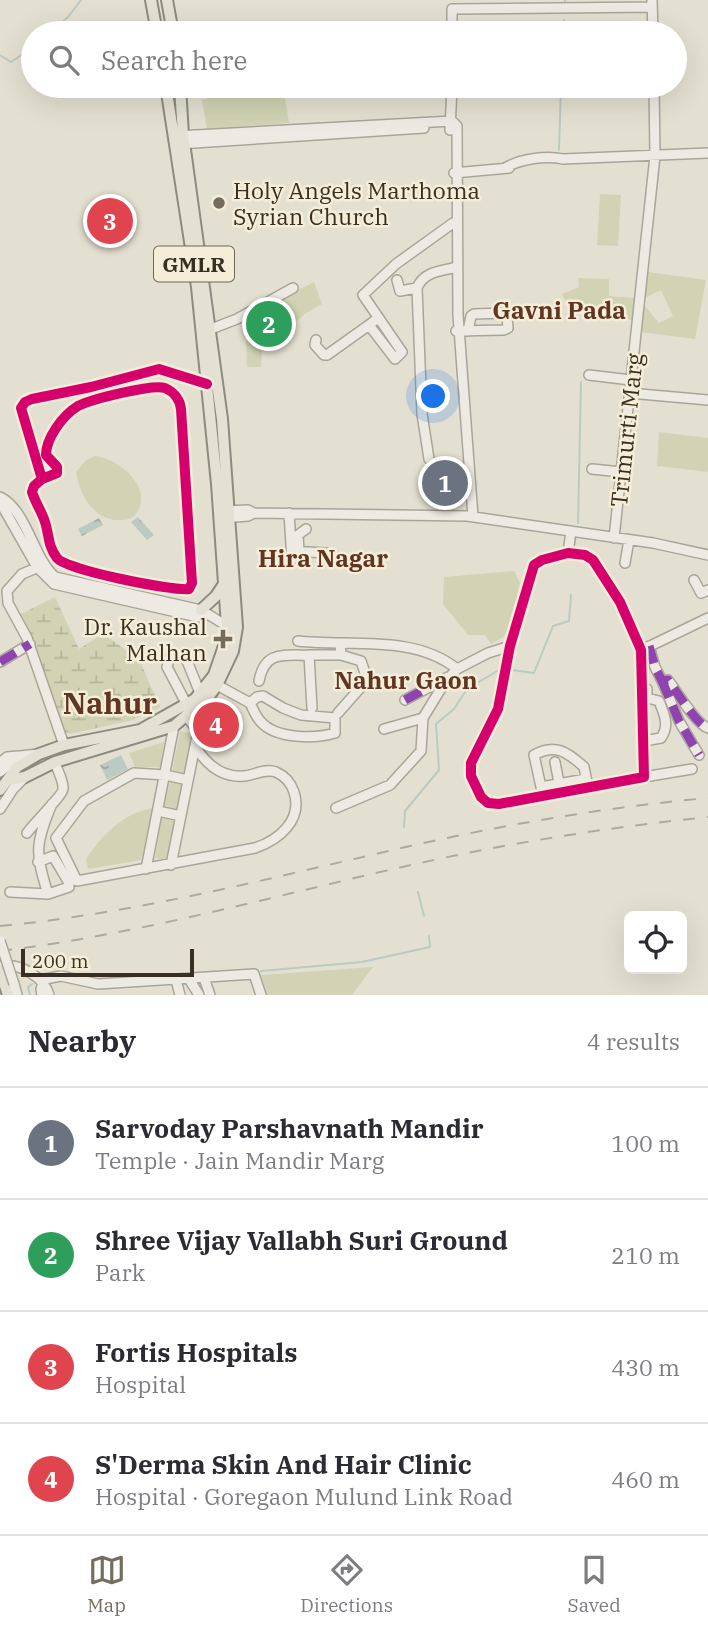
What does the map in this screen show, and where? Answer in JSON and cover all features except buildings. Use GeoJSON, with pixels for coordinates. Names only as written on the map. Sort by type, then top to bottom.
{"type":"FeatureCollection","features":[{"type":"Feature","properties":{"kind":"main road"},"geometry":{"type":"LineString","coordinates":[[151,0],[155,21]]}},
{"type":"Feature","properties":{"kind":"main road"},"geometry":{"type":"LineString","coordinates":[[167,0],[171,21]]}},
{"type":"Feature","properties":{"kind":"main road","name":"GMLR"},"geometry":{"type":"LineString","coordinates":[[4,776],[39,754],[64,745],[141,730],[186,710],[210,695],[233,651],[224,514],[208,386],[199,276],[179,140],[169,98]]}},
{"type":"Feature","properties":{"kind":"main road","name":"GMLR"},"geometry":{"type":"LineString","coordinates":[[179,140],[180,98]]}},
{"type":"Feature","properties":{"kind":"main road","name":"GMLR"},"geometry":{"type":"LineString","coordinates":[[4,776],[25,777],[55,762],[174,726],[214,675],[232,627],[224,584],[222,419],[211,329],[199,276]]}},
{"type":"Feature","properties":{"kind":"main road"},"geometry":{"type":"LineString","coordinates":[[203,613],[224,584]]}},
{"type":"Feature","properties":{"kind":"main road"},"geometry":{"type":"LineString","coordinates":[[0,790],[4,776]]}},
{"type":"Feature","properties":{"kind":"main road"},"geometry":{"type":"LineString","coordinates":[[4,975],[8,995]]}},
{"type":"Feature","properties":{"kind":"street"},"geometry":{"type":"LineString","coordinates":[[452,21],[452,9],[561,4],[652,4]]}},
{"type":"Feature","properties":{"kind":"street"},"geometry":{"type":"LineString","coordinates":[[452,98],[451,125],[455,143],[454,263],[456,306],[461,331],[461,387],[470,516]]}},
{"type":"Feature","properties":{"kind":"street","name":"Trimurti Marg"},"geometry":{"type":"LineString","coordinates":[[614,538],[655,156],[654,98]]}},
{"type":"Feature","properties":{"kind":"street"},"geometry":{"type":"LineString","coordinates":[[179,140],[451,125]]}},
{"type":"Feature","properties":{"kind":"street"},"geometry":{"type":"LineString","coordinates":[[455,169],[475,166],[479,169],[505,167],[563,159],[708,153]]}},
{"type":"Feature","properties":{"kind":"street"},"geometry":{"type":"LineString","coordinates":[[369,325],[392,358],[401,355],[402,352],[364,299],[365,293],[396,264],[454,218]]}},
{"type":"Feature","properties":{"kind":"street"},"geometry":{"type":"LineString","coordinates":[[429,459],[422,414],[417,288],[418,283],[428,275],[454,263]]}},
{"type":"Feature","properties":{"kind":"street"},"geometry":{"type":"LineString","coordinates":[[397,280],[400,291],[417,288]]}},
{"type":"Feature","properties":{"kind":"street"},"geometry":{"type":"LineString","coordinates":[[211,329],[237,319],[293,288]]}},
{"type":"Feature","properties":{"kind":"street"},"geometry":{"type":"LineString","coordinates":[[316,340],[316,348],[327,355],[378,318]]}},
{"type":"Feature","properties":{"kind":"street"},"geometry":{"type":"LineString","coordinates":[[42,479],[22,413],[22,405],[25,402],[159,369],[208,386]]}},
{"type":"Feature","properties":{"kind":"street"},"geometry":{"type":"LineString","coordinates":[[589,375],[631,380]]}},
{"type":"Feature","properties":{"kind":"street"},"geometry":{"type":"LineString","coordinates":[[160,388],[172,393],[181,409],[192,586],[186,590],[87,571],[62,563],[55,556],[47,538],[46,524],[32,492],[42,479],[57,473],[57,467],[46,455],[47,443],[65,418],[78,406],[140,390],[160,388]]}},
{"type":"Feature","properties":{"kind":"street"},"geometry":{"type":"LineString","coordinates":[[629,393],[708,400]]}},
{"type":"Feature","properties":{"kind":"street"},"geometry":{"type":"LineString","coordinates":[[592,470],[621,472]]}},
{"type":"Feature","properties":{"kind":"street"},"geometry":{"type":"LineString","coordinates":[[0,499],[41,566],[61,581],[203,613],[232,627]]}},
{"type":"Feature","properties":{"kind":"street"},"geometry":{"type":"LineString","coordinates":[[224,514],[248,510],[254,513],[470,516],[629,540],[706,555],[708,567]]}},
{"type":"Feature","properties":{"kind":"street"},"geometry":{"type":"LineString","coordinates":[[289,513],[298,533],[294,554],[326,553]]}},
{"type":"Feature","properties":{"kind":"street"},"geometry":{"type":"LineString","coordinates":[[568,553],[571,531]]}},
{"type":"Feature","properties":{"kind":"street"},"geometry":{"type":"LineString","coordinates":[[625,563],[629,540]]}},
{"type":"Feature","properties":{"kind":"street"},"geometry":{"type":"LineString","coordinates":[[32,550],[46,543]]}},
{"type":"Feature","properties":{"kind":"street"},"geometry":{"type":"LineString","coordinates":[[692,769],[587,783],[499,804],[488,803],[481,797],[471,776],[471,764],[498,709],[510,646],[534,565],[568,553],[585,555],[593,560],[620,602],[663,681],[679,721],[699,755]]}},
{"type":"Feature","properties":{"kind":"street"},"geometry":{"type":"LineString","coordinates":[[41,566],[22,574],[7,592],[8,603],[30,644],[64,745]]}},
{"type":"Feature","properties":{"kind":"street"},"geometry":{"type":"LineString","coordinates":[[694,580],[701,593],[708,591],[708,599]]}},
{"type":"Feature","properties":{"kind":"street"},"geometry":{"type":"LineString","coordinates":[[645,648],[708,618]]}},
{"type":"Feature","properties":{"kind":"street"},"geometry":{"type":"LineString","coordinates":[[298,640],[396,646],[433,655],[453,673]]}},
{"type":"Feature","properties":{"kind":"street"},"geometry":{"type":"LineString","coordinates":[[0,662],[30,644]]}},
{"type":"Feature","properties":{"kind":"street"},"geometry":{"type":"LineString","coordinates":[[340,644],[341,655]]}},
{"type":"Feature","properties":{"kind":"street"},"geometry":{"type":"LineString","coordinates":[[404,700],[488,653],[510,646]]}},
{"type":"Feature","properties":{"kind":"street"},"geometry":{"type":"LineString","coordinates":[[644,776],[645,648]]}},
{"type":"Feature","properties":{"kind":"street"},"geometry":{"type":"LineString","coordinates":[[259,681],[264,663],[274,656],[341,655],[361,661],[366,676],[338,713]]}},
{"type":"Feature","properties":{"kind":"street"},"geometry":{"type":"LineString","coordinates":[[171,864],[198,731],[167,667],[169,659],[185,656],[200,693]]}},
{"type":"Feature","properties":{"kind":"street"},"geometry":{"type":"LineString","coordinates":[[309,656],[312,708]]}},
{"type":"Feature","properties":{"kind":"street"},"geometry":{"type":"LineString","coordinates":[[336,808],[390,785],[422,751],[423,718],[453,673]]}},
{"type":"Feature","properties":{"kind":"street"},"geometry":{"type":"LineString","coordinates":[[663,681],[667,680],[684,700],[701,726],[708,728]]}},
{"type":"Feature","properties":{"kind":"street"},"geometry":{"type":"LineString","coordinates":[[217,685],[250,703],[260,722],[272,731],[308,737],[335,733],[335,718],[301,715],[263,696],[250,703]]}},
{"type":"Feature","properties":{"kind":"street"},"geometry":{"type":"LineString","coordinates":[[643,741],[662,736],[666,719],[659,701],[648,698],[645,688]]}},
{"type":"Feature","properties":{"kind":"street"},"geometry":{"type":"LineString","coordinates":[[384,729],[423,718]]}},
{"type":"Feature","properties":{"kind":"street"},"geometry":{"type":"LineString","coordinates":[[146,869],[174,726]]}},
{"type":"Feature","properties":{"kind":"street"},"geometry":{"type":"LineString","coordinates":[[188,780],[134,773],[79,806],[56,838],[78,881],[255,848],[270,843],[292,822],[296,809],[292,785],[277,772],[268,770],[244,776],[229,775],[215,769],[203,759],[195,746]]}},
{"type":"Feature","properties":{"kind":"street"},"geometry":{"type":"LineString","coordinates":[[560,788],[541,787],[534,755],[552,749],[561,750],[582,764],[587,783]]}},
{"type":"Feature","properties":{"kind":"street"},"geometry":{"type":"LineString","coordinates":[[0,763],[7,757],[39,754]]}},
{"type":"Feature","properties":{"kind":"street"},"geometry":{"type":"LineString","coordinates":[[4,776],[20,756]]}},
{"type":"Feature","properties":{"kind":"street"},"geometry":{"type":"LineString","coordinates":[[27,833],[35,820],[62,795],[64,788],[55,762]]}},
{"type":"Feature","properties":{"kind":"street"},"geometry":{"type":"LineString","coordinates":[[555,762],[560,788]]}},
{"type":"Feature","properties":{"kind":"street"},"geometry":{"type":"LineString","coordinates":[[0,809],[25,777]]}},
{"type":"Feature","properties":{"kind":"street"},"geometry":{"type":"LineString","coordinates":[[48,894],[38,862],[37,847],[51,804]]}},
{"type":"Feature","properties":{"kind":"street"},"geometry":{"type":"LineString","coordinates":[[158,811],[181,816]]}},
{"type":"Feature","properties":{"kind":"street"},"geometry":{"type":"LineString","coordinates":[[10,892],[48,894],[69,887],[53,856],[38,862]]}},
{"type":"Feature","properties":{"kind":"street"},"geometry":{"type":"LineString","coordinates":[[0,941],[4,975],[17,995]]}},
{"type":"Feature","properties":{"kind":"street"},"geometry":{"type":"LineString","coordinates":[[4,975],[12,965],[42,982],[50,995]]}},
{"type":"Feature","properties":{"kind":"street"},"geometry":{"type":"LineString","coordinates":[[42,982],[61,976],[98,984],[176,987],[204,978],[254,974],[261,995]]}},
{"type":"Feature","properties":{"kind":"street"},"geometry":{"type":"LineString","coordinates":[[204,978],[210,995]]}},
{"type":"Feature","properties":{"kind":"street"},"geometry":{"type":"LineString","coordinates":[[190,981],[199,995]]}},
{"type":"Feature","properties":{"kind":"street"},"geometry":{"type":"LineString","coordinates":[[42,982],[42,995]]}},
{"type":"Feature","properties":{"kind":"green space"},"geometry":{"type":"Polygon","coordinates":[[[285,98],[289,123],[207,129],[202,100],[285,98]]]}},
{"type":"Feature","properties":{"kind":"green space"},"geometry":{"type":"Polygon","coordinates":[[[600,194],[621,195],[618,246],[597,245],[600,194]]]}},
{"type":"Feature","properties":{"kind":"green space"},"geometry":{"type":"Polygon","coordinates":[[[648,272],[706,280],[695,339],[641,332],[645,306],[659,323],[673,316],[661,290],[645,298],[648,272]]]}},
{"type":"Feature","properties":{"kind":"green space"},"geometry":{"type":"Polygon","coordinates":[[[578,278],[609,279],[609,296],[635,298],[632,320],[571,310],[562,294],[579,287],[578,278]]]}},
{"type":"Feature","properties":{"kind":"green space"},"geometry":{"type":"Polygon","coordinates":[[[314,282],[322,304],[306,313],[262,351],[261,367],[247,367],[245,316],[314,282]]]}},
{"type":"Feature","properties":{"kind":"green space"},"geometry":{"type":"Polygon","coordinates":[[[659,432],[708,438],[708,472],[657,466],[659,432]]]}},
{"type":"Feature","properties":{"kind":"green space"},"geometry":{"type":"Polygon","coordinates":[[[95,456],[123,468],[137,485],[141,504],[133,517],[121,520],[103,517],[85,498],[76,472],[86,460],[95,456]]]}},
{"type":"Feature","properties":{"kind":"green space"},"geometry":{"type":"Polygon","coordinates":[[[514,571],[520,583],[511,625],[505,636],[491,644],[485,635],[468,635],[443,604],[444,577],[514,571]]]}},
{"type":"Feature","properties":{"kind":"green space"},"geometry":{"type":"Polygon","coordinates":[[[55,597],[79,649],[103,634],[139,659],[160,707],[133,720],[70,734],[63,732],[17,616],[55,597]]]}},
{"type":"Feature","properties":{"kind":"green space"},"geometry":{"type":"Polygon","coordinates":[[[180,731],[192,734],[184,774],[172,772],[180,731]]]}},
{"type":"Feature","properties":{"kind":"green space"},"geometry":{"type":"Polygon","coordinates":[[[164,742],[161,767],[135,767],[129,753],[164,742]]]}},
{"type":"Feature","properties":{"kind":"green space"},"geometry":{"type":"Polygon","coordinates":[[[170,781],[182,783],[177,810],[164,807],[170,781]]]}},
{"type":"Feature","properties":{"kind":"green space"},"geometry":{"type":"Polygon","coordinates":[[[153,808],[141,860],[88,869],[86,859],[114,826],[132,815],[153,808]]]}},
{"type":"Feature","properties":{"kind":"green space"},"geometry":{"type":"Polygon","coordinates":[[[162,817],[175,819],[167,860],[155,858],[162,817]]]}},
{"type":"Feature","properties":{"kind":"green space"},"geometry":{"type":"Polygon","coordinates":[[[373,967],[352,995],[267,995],[261,975],[373,967]]]}},
{"type":"Feature","properties":{"kind":"water"},"geometry":{"type":"Polygon","coordinates":[[[138,517],[154,535],[147,540],[131,522],[138,517]]]}},
{"type":"Feature","properties":{"kind":"water"},"geometry":{"type":"Polygon","coordinates":[[[99,518],[103,525],[82,536],[78,529],[99,518]]]}},
{"type":"Feature","properties":{"kind":"water"},"geometry":{"type":"Polygon","coordinates":[[[121,755],[128,769],[107,780],[100,765],[121,755]]]}},
{"type":"Feature","properties":{"kind":"waterway"},"geometry":{"type":"LineString","coordinates":[[63,21],[81,0]]}},
{"type":"Feature","properties":{"kind":"waterway"},"geometry":{"type":"LineString","coordinates":[[0,55],[11,62],[21,55]]}},
{"type":"Feature","properties":{"kind":"waterway"},"geometry":{"type":"LineString","coordinates":[[559,150],[561,98]]}},
{"type":"Feature","properties":{"kind":"waterway"},"geometry":{"type":"LineString","coordinates":[[578,523],[581,382]]}},
{"type":"Feature","properties":{"kind":"waterway"},"geometry":{"type":"LineString","coordinates":[[573,551],[576,536]]}},
{"type":"Feature","properties":{"kind":"waterway"},"geometry":{"type":"LineString","coordinates":[[512,670],[534,673],[553,626],[569,621],[571,595]]}},
{"type":"Feature","properties":{"kind":"waterway"},"geometry":{"type":"LineString","coordinates":[[404,827],[405,811],[439,770],[436,724],[454,709],[467,689],[499,670]]}},
{"type":"Feature","properties":{"kind":"waterway"},"geometry":{"type":"LineString","coordinates":[[418,892],[424,916]]}},
{"type":"Feature","properties":{"kind":"waterway"},"geometry":{"type":"LineString","coordinates":[[261,971],[362,962],[430,947],[429,936]]}},
{"type":"Feature","properties":{"kind":"waterway"},"geometry":{"type":"LineString","coordinates":[[30,995],[28,987],[32,984]]}},
{"type":"Feature","properties":{"kind":"railway"},"geometry":{"type":"LineString","coordinates":[[0,926],[155,903],[484,830],[596,811],[708,798]]}},
{"type":"Feature","properties":{"kind":"railway"},"geometry":{"type":"LineString","coordinates":[[0,951],[159,924],[491,848],[599,830],[708,817]]}},
{"type":"Feature","properties":{"kind":"marked path"},"geometry":{"type":"LineString","coordinates":[[0,662],[30,644]]}},
{"type":"Feature","properties":{"kind":"marked path"},"geometry":{"type":"LineString","coordinates":[[649,646],[662,681],[668,680],[693,715],[708,728]]}},
{"type":"Feature","properties":{"kind":"marked path"},"geometry":{"type":"LineString","coordinates":[[405,700],[450,676]]}},
{"type":"Feature","properties":{"kind":"marked path"},"geometry":{"type":"LineString","coordinates":[[662,681],[679,721],[699,755]]}},
{"type":"Feature","properties":{"kind":"cycle path"},"geometry":{"type":"LineString","coordinates":[[42,479],[57,473],[57,467],[46,455],[47,448],[52,434],[72,410],[85,403],[135,390],[158,387],[171,392],[178,399],[181,409],[192,583],[189,589],[120,579],[79,568],[57,558],[32,492],[42,479],[21,408],[25,402],[32,399],[159,369],[207,384]]}},
{"type":"Feature","properties":{"kind":"cycle path"},"geometry":{"type":"LineString","coordinates":[[568,553],[585,555],[593,560],[620,602],[641,650],[644,777],[499,804],[488,803],[481,797],[471,776],[471,763],[498,709],[510,646],[534,565],[568,553]]}},
{"type":"Feature","properties":{"kind":"place","name":"Holy Angels Marthoma Syrian Church"},"geometry":{"type":"Point","coordinates":[219,203]}},
{"type":"Feature","properties":{"kind":"place","name":"Fortis Hospitals"},"geometry":{"type":"Point","coordinates":[110,221]}},
{"type":"Feature","properties":{"kind":"place","name":"Shree Vijay Vallabh Suri Ground"},"geometry":{"type":"Point","coordinates":[269,324]}},
{"type":"Feature","properties":{"kind":"place","name":"Sarvoday Parshavnath Mandir"},"geometry":{"type":"Point","coordinates":[445,483]}},
{"type":"Feature","properties":{"kind":"place","name":"Dr. Kaushal Malhan"},"geometry":{"type":"Point","coordinates":[223,639]}},
{"type":"Feature","properties":{"kind":"place","name":"S'Derma Skin And Hair Clinic"},"geometry":{"type":"Point","coordinates":[216,725]}},
{"type":"Feature","properties":{"kind":"district","name":"Gavni Pada"},"geometry":{"type":"Point","coordinates":[559,310]}},
{"type":"Feature","properties":{"kind":"district","name":"Hira Nagar"},"geometry":{"type":"Point","coordinates":[323,558]}},
{"type":"Feature","properties":{"kind":"district","name":"Nahur Gaon"},"geometry":{"type":"Point","coordinates":[406,680]}},
{"type":"Feature","properties":{"kind":"district","name":"Nahur"},"geometry":{"type":"Point","coordinates":[110,702]}}]}
